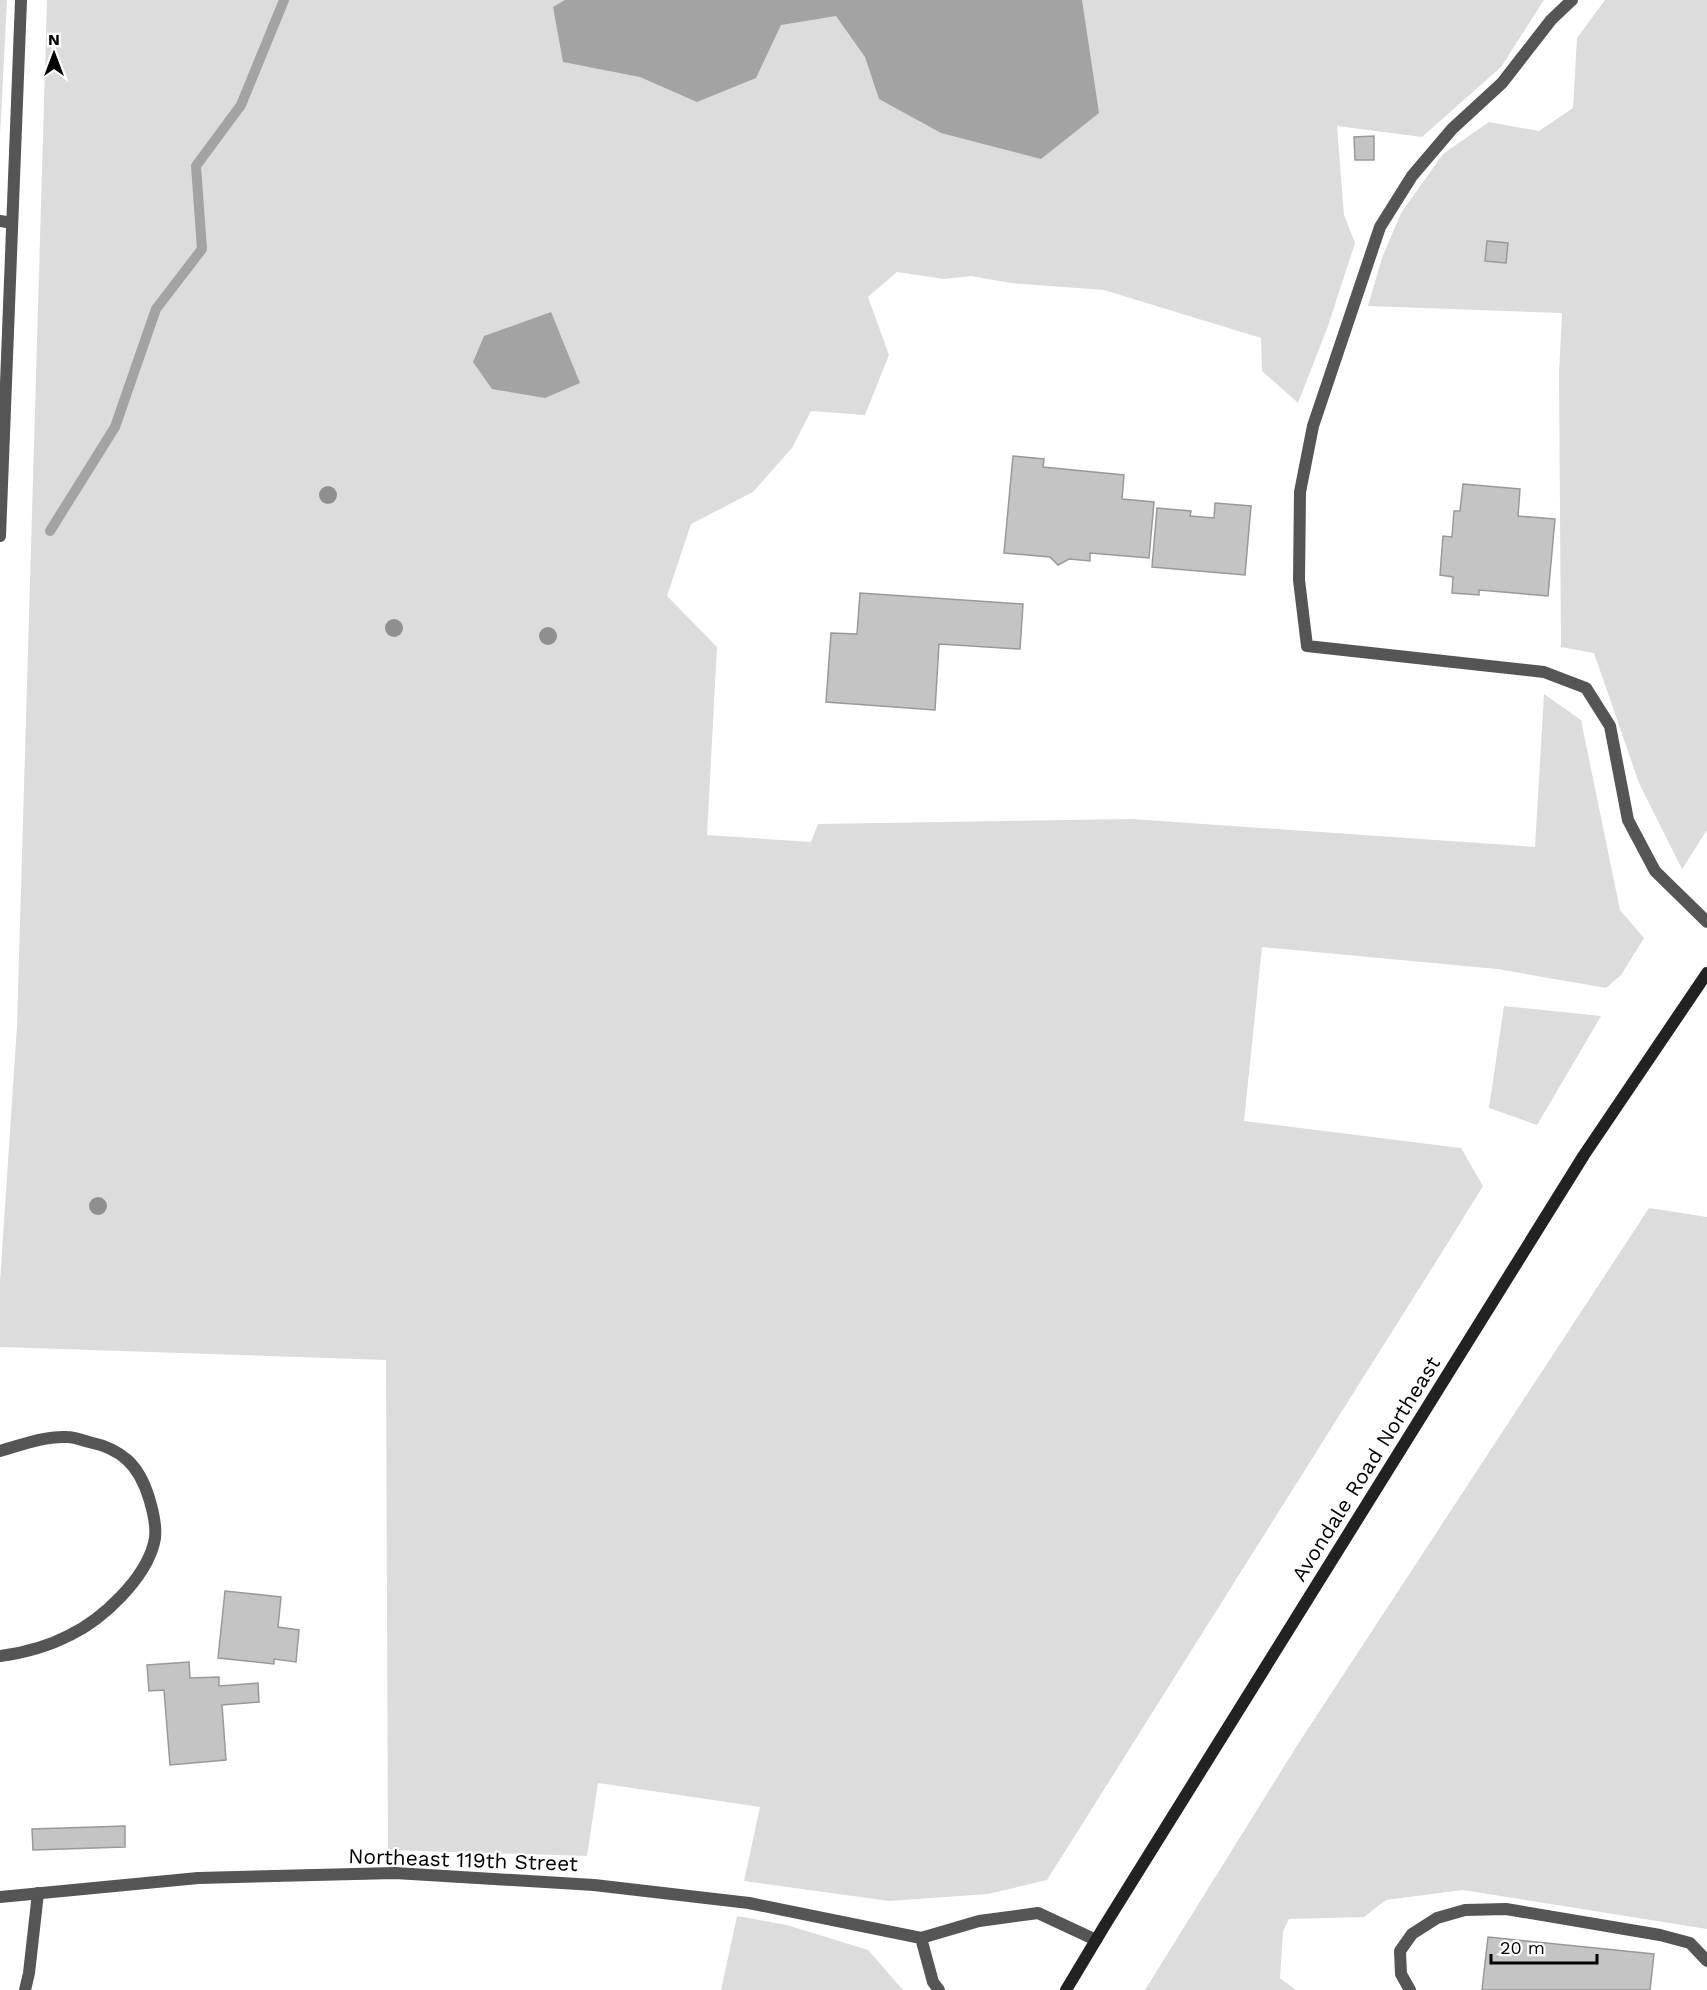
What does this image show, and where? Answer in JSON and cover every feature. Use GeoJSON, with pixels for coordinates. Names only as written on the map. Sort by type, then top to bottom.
{"type":"FeatureCollection","features":[{"type":"Feature","properties":{"kind":"main road","name":"Avondale Road Northeast"},"geometry":{"type":"LineString","coordinates":[[1066,1990],[1584,1155],[1707,974]]}},
{"type":"Feature","properties":{"kind":"street"},"geometry":{"type":"LineString","coordinates":[[0,536],[6,222],[21,0]]}},
{"type":"Feature","properties":{"kind":"street"},"geometry":{"type":"LineString","coordinates":[[1572,0],[1551,20],[1502,83],[1452,129],[1412,176],[1380,227],[1313,426],[1300,492],[1299,580],[1307,646],[1544,672],[1586,688],[1610,726],[1628,820],[1655,871],[1707,922]]}},
{"type":"Feature","properties":{"kind":"street"},"geometry":{"type":"LineString","coordinates":[[0,1452],[32,1442],[68,1437],[109,1446],[132,1464],[146,1489],[154,1515],[155,1541],[142,1571],[121,1596],[98,1617],[71,1635],[19,1653],[0,1656]]}},
{"type":"Feature","properties":{"kind":"street","name":"Northeast 119th Street"},"geometry":{"type":"LineString","coordinates":[[0,1897],[198,1878],[395,1873],[594,1885],[749,1903],[921,1938],[979,1921],[1038,1913],[1096,1940]]}},
{"type":"Feature","properties":{"kind":"street"},"geometry":{"type":"LineString","coordinates":[[24,1990],[29,1973],[38,1893]]}},
{"type":"Feature","properties":{"kind":"street"},"geometry":{"type":"LineString","coordinates":[[1410,1990],[1401,1974],[1400,1952],[1412,1934],[1437,1918],[1465,1910],[1506,1909],[1660,1935],[1690,1943],[1707,1961]]}},
{"type":"Feature","properties":{"kind":"street"},"geometry":{"type":"LineString","coordinates":[[921,1938],[933,1982],[939,1990]]}},
{"type":"Feature","properties":{"kind":"shaded area"},"geometry":{"type":"Polygon","coordinates":[[[0,0],[7,0],[0,136],[0,0]]]}},
{"type":"Feature","properties":{"kind":"shaded area"},"geometry":{"type":"Polygon","coordinates":[[[47,0],[1544,0],[1501,67],[1422,137],[1337,126],[1344,215],[1355,243],[1328,326],[1298,403],[1262,371],[1261,338],[1104,290],[1011,283],[971,276],[944,279],[897,272],[868,297],[889,355],[865,415],[811,411],[792,448],[753,492],[691,524],[667,596],[717,647],[707,835],[811,842],[818,824],[1132,819],[1535,847],[1544,694],[1581,720],[1620,910],[1644,938],[1621,975],[1606,988],[1497,969],[1262,947],[1244,1121],[1461,1148],[1483,1186],[1047,1880],[988,1894],[889,1901],[744,1881],[760,1807],[598,1783],[587,1856],[388,1850],[386,1360],[0,1347],[0,1282],[17,1026],[47,0]]]}},
{"type":"Feature","properties":{"kind":"shaded area"},"geometry":{"type":"Polygon","coordinates":[[[565,0],[1082,0],[1099,113],[1041,159],[941,133],[879,99],[865,57],[836,16],[781,25],[756,78],[697,102],[640,77],[563,62],[553,7],[565,0]]]}},
{"type":"Feature","properties":{"kind":"shaded area"},"geometry":{"type":"Polygon","coordinates":[[[1605,0],[1707,0],[1707,830],[1682,869],[1639,783],[1594,653],[1561,647],[1559,373],[1562,313],[1368,306],[1382,258],[1401,213],[1443,154],[1489,122],[1539,131],[1573,108],[1577,38],[1605,0]]]}},
{"type":"Feature","properties":{"kind":"shaded area"},"geometry":{"type":"Polygon","coordinates":[[[551,312],[580,383],[545,398],[492,389],[473,362],[484,336],[551,312]]]}},
{"type":"Feature","properties":{"kind":"shaded area"},"geometry":{"type":"Polygon","coordinates":[[[1504,1006],[1601,1016],[1537,1125],[1489,1108],[1504,1006]]]}},
{"type":"Feature","properties":{"kind":"shaded area"},"geometry":{"type":"Polygon","coordinates":[[[1649,1208],[1707,1217],[1707,1929],[1463,1890],[1386,1900],[1364,1917],[1289,1919],[1283,1931],[1280,1978],[1296,1990],[1145,1990],[1298,1744],[1649,1208]]]}},
{"type":"Feature","properties":{"kind":"shaded area"},"geometry":{"type":"Polygon","coordinates":[[[737,1916],[787,1925],[868,1950],[903,1990],[721,1990],[737,1916]]]}},
{"type":"Feature","properties":{"kind":"building"},"geometry":{"type":"Polygon","coordinates":[[[1374,136],[1374,160],[1355,160],[1354,137],[1374,136]]]}},
{"type":"Feature","properties":{"kind":"building"},"geometry":{"type":"Polygon","coordinates":[[[1487,241],[1508,243],[1506,263],[1485,261],[1487,241]]]}},
{"type":"Feature","properties":{"kind":"building"},"geometry":{"type":"Polygon","coordinates":[[[1013,456],[1044,459],[1043,467],[1124,475],[1122,499],[1154,502],[1149,558],[1090,553],[1090,561],[1069,559],[1058,565],[1050,557],[1004,553],[1013,456]]]}},
{"type":"Feature","properties":{"kind":"building"},"geometry":{"type":"Polygon","coordinates":[[[1463,484],[1520,489],[1518,516],[1555,519],[1548,596],[1479,590],[1479,595],[1452,593],[1453,577],[1440,575],[1443,536],[1452,537],[1454,511],[1460,511],[1463,484]]]}},
{"type":"Feature","properties":{"kind":"building"},"geometry":{"type":"Polygon","coordinates":[[[1215,503],[1251,506],[1245,575],[1152,567],[1157,508],[1191,511],[1190,516],[1214,518],[1215,503]]]}},
{"type":"Feature","properties":{"kind":"building"},"geometry":{"type":"Polygon","coordinates":[[[860,593],[1023,604],[1020,649],[939,644],[935,710],[826,702],[831,633],[857,634],[860,593]]]}},
{"type":"Feature","properties":{"kind":"building"},"geometry":{"type":"Polygon","coordinates":[[[225,1591],[281,1597],[278,1627],[299,1630],[296,1662],[274,1659],[274,1664],[218,1658],[225,1591]]]}},
{"type":"Feature","properties":{"kind":"building"},"geometry":{"type":"Polygon","coordinates":[[[189,1662],[190,1678],[219,1677],[219,1686],[258,1683],[259,1702],[222,1705],[226,1760],[170,1765],[164,1690],[149,1691],[147,1665],[189,1662]]]}},
{"type":"Feature","properties":{"kind":"building"},"geometry":{"type":"Polygon","coordinates":[[[125,1826],[125,1847],[33,1850],[32,1829],[125,1826]]]}},
{"type":"Feature","properties":{"kind":"building"},"geometry":{"type":"Polygon","coordinates":[[[1488,1937],[1654,1954],[1650,1990],[1482,1990],[1488,1937]]]}},
{"type":"Feature","properties":{"kind":"waterway"},"geometry":{"type":"LineString","coordinates":[[50,531],[115,427],[156,309],[202,249],[196,166],[241,105],[284,0]]}}]}
